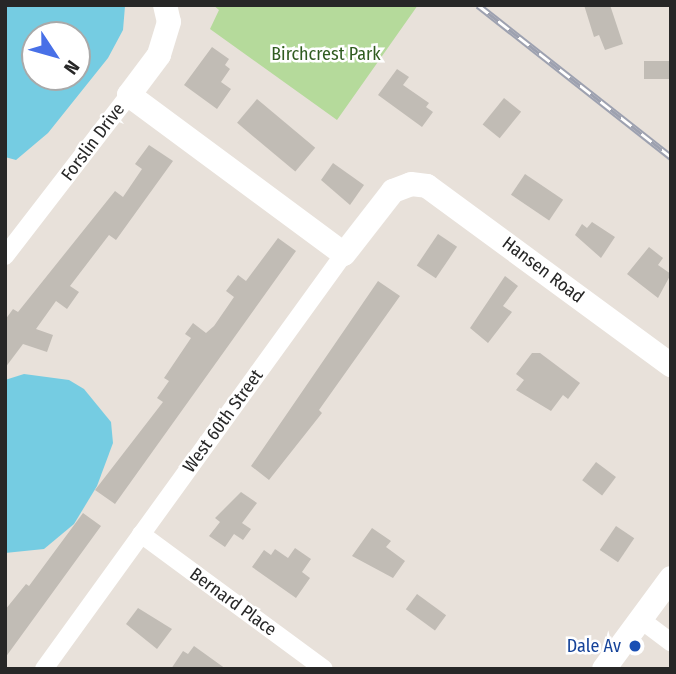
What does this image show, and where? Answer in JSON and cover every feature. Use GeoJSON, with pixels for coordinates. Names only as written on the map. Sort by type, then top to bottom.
{"type":"FeatureCollection","features":[{"type":"Feature","properties":{"kind":"street","name":"Forslin Drive"},"geometry":{"type":"LineString","coordinates":[[5,256],[159,55],[167,14]]}},
{"type":"Feature","properties":{"kind":"street"},"geometry":{"type":"LineString","coordinates":[[129,95],[344,254]]}},
{"type":"Feature","properties":{"kind":"street","name":"West 60th Street"},"geometry":{"type":"LineString","coordinates":[[44,669],[379,204],[393,191],[411,184]]}},
{"type":"Feature","properties":{"kind":"street","name":"Hansen Road"},"geometry":{"type":"LineString","coordinates":[[411,184],[427,186],[443,196],[671,365]]}},
{"type":"Feature","properties":{"kind":"street","name":"Bernard Place"},"geometry":{"type":"LineString","coordinates":[[141,534],[324,669]]}},
{"type":"Feature","properties":{"kind":"street"},"geometry":{"type":"LineString","coordinates":[[604,669],[671,578]]}},
{"type":"Feature","properties":{"kind":"street"},"geometry":{"type":"LineString","coordinates":[[640,619],[671,642]]}},
{"type":"Feature","properties":{"kind":"green space","name":"Birchcrest Park"},"geometry":{"type":"Polygon","coordinates":[[[213,5],[418,5],[337,120],[210,29],[219,10],[213,5]]]}},
{"type":"Feature","properties":{"kind":"water"},"geometry":{"type":"Polygon","coordinates":[[[5,5],[125,6],[123,30],[108,58],[91,79],[91,21],[21,21],[21,91],[82,91],[48,133],[16,160],[5,157],[5,5]]]}},
{"type":"Feature","properties":{"kind":"water"},"geometry":{"type":"Polygon","coordinates":[[[24,374],[69,380],[84,389],[111,422],[113,443],[97,486],[74,524],[44,549],[5,553],[5,380],[24,374]]]}},
{"type":"Feature","properties":{"kind":"building"},"geometry":{"type":"Polygon","coordinates":[[[584,5],[610,5],[623,44],[605,50],[599,35],[594,37],[584,5]]]}},
{"type":"Feature","properties":{"kind":"building"},"geometry":{"type":"Polygon","coordinates":[[[212,47],[229,59],[225,65],[230,69],[221,82],[231,89],[217,109],[184,85],[212,47]]]}},
{"type":"Feature","properties":{"kind":"building"},"geometry":{"type":"Polygon","coordinates":[[[644,61],[671,61],[671,79],[644,79],[644,61]]]}},
{"type":"Feature","properties":{"kind":"building"},"geometry":{"type":"Polygon","coordinates":[[[397,69],[409,77],[403,85],[429,103],[426,107],[433,112],[422,127],[378,95],[397,69]]]}},
{"type":"Feature","properties":{"kind":"building"},"geometry":{"type":"Polygon","coordinates":[[[504,98],[521,112],[500,138],[483,124],[504,98]]]}},
{"type":"Feature","properties":{"kind":"building"},"geometry":{"type":"Polygon","coordinates":[[[257,99],[315,148],[295,172],[237,123],[257,99]]]}},
{"type":"Feature","properties":{"kind":"building"},"geometry":{"type":"Polygon","coordinates":[[[149,145],[173,161],[116,240],[109,235],[70,286],[79,292],[67,309],[56,301],[36,329],[53,335],[47,352],[23,344],[5,368],[5,320],[13,309],[18,312],[115,191],[123,197],[142,169],[135,164],[149,145]]]}},
{"type":"Feature","properties":{"kind":"building"},"geometry":{"type":"Polygon","coordinates":[[[333,163],[364,185],[350,205],[321,180],[333,163]]]}},
{"type":"Feature","properties":{"kind":"building"},"geometry":{"type":"Polygon","coordinates":[[[525,174],[563,200],[549,220],[511,195],[525,174]]]}},
{"type":"Feature","properties":{"kind":"building"},"geometry":{"type":"Polygon","coordinates":[[[592,222],[615,237],[601,258],[575,235],[582,224],[587,228],[592,222]]]}},
{"type":"Feature","properties":{"kind":"building"},"geometry":{"type":"Polygon","coordinates":[[[438,234],[457,247],[436,278],[417,266],[438,234]]]}},
{"type":"Feature","properties":{"kind":"building"},"geometry":{"type":"Polygon","coordinates":[[[278,238],[296,251],[115,504],[95,490],[163,402],[157,398],[169,381],[164,378],[191,338],[185,334],[193,323],[206,333],[214,326],[234,297],[226,291],[238,275],[246,281],[278,238]]]}},
{"type":"Feature","properties":{"kind":"building"},"geometry":{"type":"Polygon","coordinates":[[[649,247],[663,258],[658,265],[671,274],[658,298],[627,274],[649,247]]]}},
{"type":"Feature","properties":{"kind":"building"},"geometry":{"type":"Polygon","coordinates":[[[505,276],[518,286],[503,306],[512,312],[488,343],[470,328],[505,276]]]}},
{"type":"Feature","properties":{"kind":"building"},"geometry":{"type":"Polygon","coordinates":[[[378,281],[400,296],[319,410],[322,413],[269,480],[251,466],[378,281]]]}},
{"type":"Feature","properties":{"kind":"building"},"geometry":{"type":"Polygon","coordinates":[[[532,353],[540,353],[580,383],[568,399],[563,395],[551,411],[516,390],[524,380],[516,374],[532,353]]]}},
{"type":"Feature","properties":{"kind":"building"},"geometry":{"type":"Polygon","coordinates":[[[596,462],[616,477],[602,495],[582,480],[596,462]]]}},
{"type":"Feature","properties":{"kind":"building"},"geometry":{"type":"Polygon","coordinates":[[[241,492],[257,503],[242,523],[251,529],[243,540],[234,534],[225,547],[209,536],[220,522],[215,518],[241,492]]]}},
{"type":"Feature","properties":{"kind":"building"},"geometry":{"type":"Polygon","coordinates":[[[83,513],[101,526],[5,658],[5,610],[26,584],[29,586],[83,513]]]}},
{"type":"Feature","properties":{"kind":"building"},"geometry":{"type":"Polygon","coordinates":[[[616,526],[634,538],[618,562],[600,550],[616,526]]]}},
{"type":"Feature","properties":{"kind":"building"},"geometry":{"type":"Polygon","coordinates":[[[372,528],[391,541],[386,547],[405,561],[393,578],[352,556],[372,528]]]}},
{"type":"Feature","properties":{"kind":"building"},"geometry":{"type":"Polygon","coordinates":[[[295,548],[311,559],[302,572],[310,578],[296,598],[252,567],[264,550],[271,555],[275,549],[288,558],[295,548]]]}},
{"type":"Feature","properties":{"kind":"building"},"geometry":{"type":"Polygon","coordinates":[[[417,594],[446,615],[435,631],[406,609],[417,594]]]}},
{"type":"Feature","properties":{"kind":"building"},"geometry":{"type":"Polygon","coordinates":[[[138,608],[172,629],[157,649],[126,624],[138,608]]]}},
{"type":"Feature","properties":{"kind":"building"},"geometry":{"type":"Polygon","coordinates":[[[194,646],[226,669],[171,669],[183,651],[188,654],[194,646]]]}},
{"type":"Feature","properties":{"kind":"railway"},"geometry":{"type":"LineString","coordinates":[[478,5],[671,157]]}},
{"type":"Feature","properties":{"kind":"place","name":"Dale Av"},"geometry":{"type":"Point","coordinates":[635,646]}}]}
